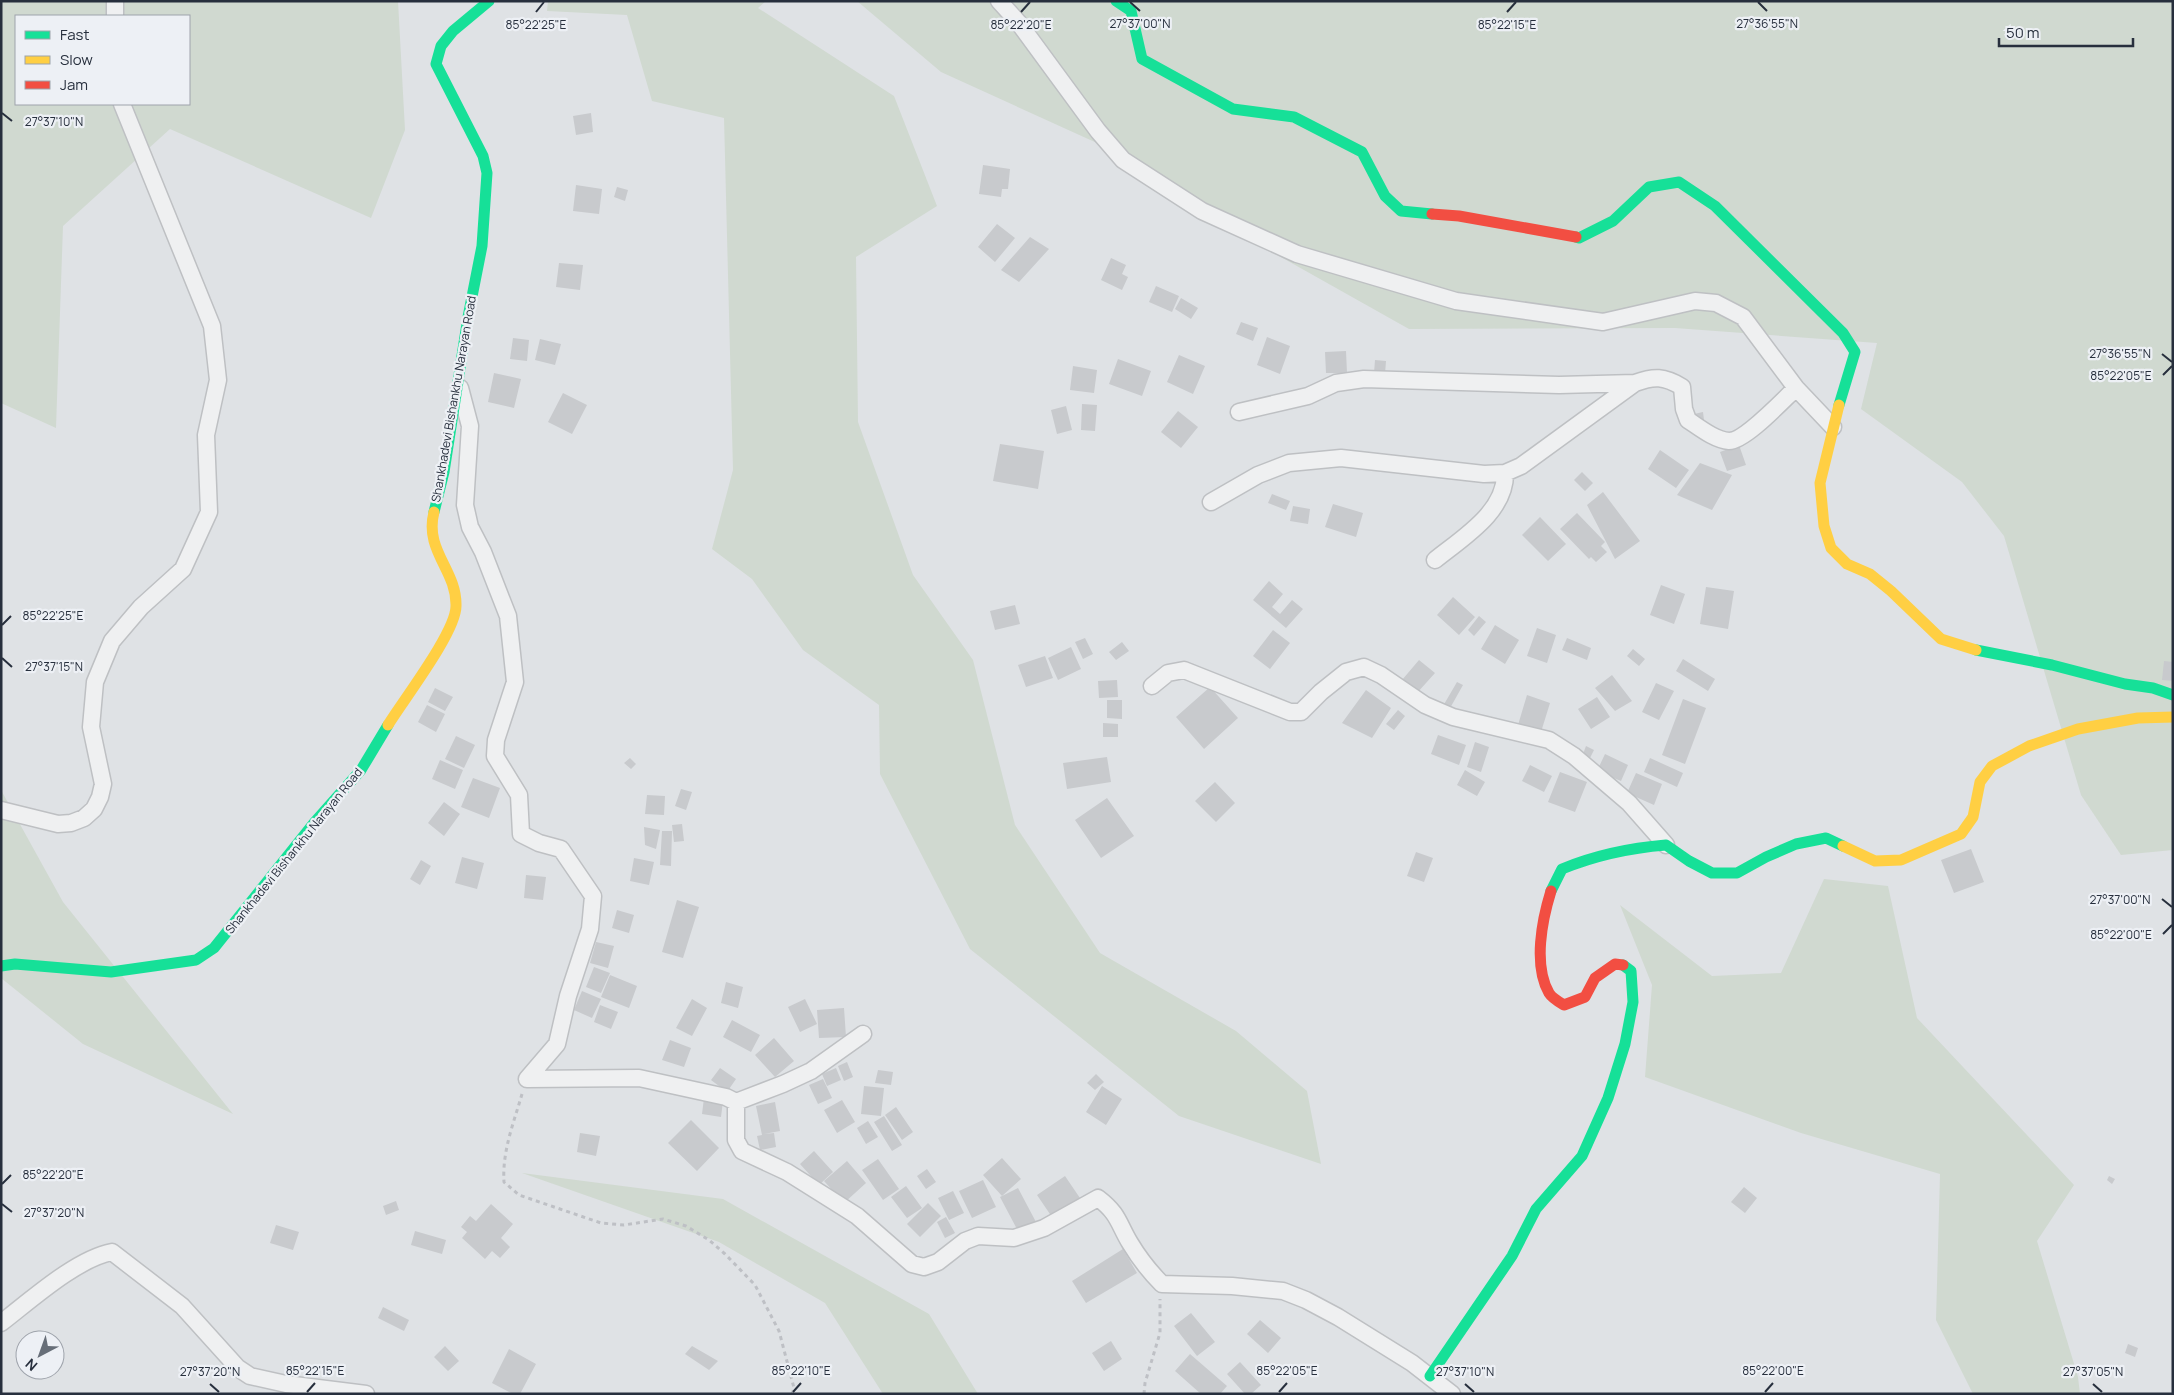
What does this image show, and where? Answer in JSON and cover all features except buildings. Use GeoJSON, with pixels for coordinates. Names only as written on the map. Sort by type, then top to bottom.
{"type":"FeatureCollection","features":[{"type":"Feature","properties":{"kind":"street"},"geometry":{"type":"LineString","coordinates":[[115,1],[115,15]]}},
{"type":"Feature","properties":{"kind":"street","name":"Shankhadevi Bishankhu Narayan Road"},"geometry":{"type":"LineString","coordinates":[[1,966],[15,964],[110,972],[196,960],[214,948],[314,823],[361,770],[451,627],[456,606],[453,588],[451,579],[434,546],[431,523],[444,472],[458,379],[482,246],[487,173],[483,156],[436,64],[441,46],[453,31],[489,1]]}},
{"type":"Feature","properties":{"kind":"street"},"geometry":{"type":"LineString","coordinates":[[999,1],[1018,22],[1098,131],[1123,160],[1202,211],[1297,254],[1456,301],[1602,322],[1695,301],[1716,303],[1743,317],[1796,388],[1833,427]]}},
{"type":"Feature","properties":{"kind":"street"},"geometry":{"type":"LineString","coordinates":[[1116,1],[1131,11],[1142,59],[1233,109],[1294,116],[1362,152],[1384,196],[1401,211],[1460,216],[1579,238],[1613,221],[1649,187],[1679,182],[1715,206],[1843,333],[1855,352],[1833,427],[1820,483],[1824,526],[1831,548],[1847,564],[1870,574],[1891,591],[1941,639],[1971,649],[2052,665],[2125,684],[2153,688],[2173,695]]}},
{"type":"Feature","properties":{"kind":"street"},"geometry":{"type":"LineString","coordinates":[[1,810],[58,824],[72,823],[84,818],[94,809],[100,797],[103,784],[91,727],[95,682],[112,641],[141,607],[183,569],[209,512],[206,435],[218,380],[212,326],[122,105]]}},
{"type":"Feature","properties":{"kind":"street"},"geometry":{"type":"LineString","coordinates":[[1211,502],[1258,475],[1289,463],[1341,458],[1484,474],[1505,473],[1521,466],[1635,383],[1652,377],[1672,380],[1682,387],[1684,409],[1688,420],[1718,438],[1731,441],[1742,437],[1796,388]]}},
{"type":"Feature","properties":{"kind":"street"},"geometry":{"type":"LineString","coordinates":[[458,379],[470,426],[464,505],[470,527],[483,552],[508,616],[515,682],[496,740],[495,756],[519,795],[521,834],[539,844],[561,849],[594,896],[590,929],[568,996],[557,1044],[527,1079]]}},
{"type":"Feature","properties":{"kind":"street"},"geometry":{"type":"LineString","coordinates":[[1239,412],[1308,396],[1336,383],[1364,379],[1558,385],[1635,383]]}},
{"type":"Feature","properties":{"kind":"street"},"geometry":{"type":"LineString","coordinates":[[1435,560],[1484,520],[1506,486],[1505,473]]}},
{"type":"Feature","properties":{"kind":"street"},"geometry":{"type":"LineString","coordinates":[[1152,686],[1168,673],[1184,670],[1290,712],[1301,712],[1321,692],[1346,672],[1364,667],[1381,675],[1425,705],[1453,717],[1549,740],[1574,756],[1629,803],[1666,845],[1688,861],[1712,872],[1737,873],[1766,857],[1796,844],[1826,838],[1875,861],[1901,860],[1961,834],[1973,817],[1980,782],[1992,766],[2029,746],[2078,729],[2138,718],[2173,717]]}},
{"type":"Feature","properties":{"kind":"street"},"geometry":{"type":"LineString","coordinates":[[1430,1376],[1495,1284],[1536,1209],[1582,1156],[1608,1098],[1625,1044],[1633,1002],[1631,971],[1624,965],[1615,964],[1596,978],[1585,997],[1564,1005],[1550,995],[1542,977],[1541,949],[1542,920],[1551,891],[1562,868],[1590,856],[1623,848],[1666,845]]}},
{"type":"Feature","properties":{"kind":"street"},"geometry":{"type":"LineString","coordinates":[[527,1079],[639,1078],[726,1097],[736,1102],[811,1071],[863,1034]]}},
{"type":"Feature","properties":{"kind":"street"},"geometry":{"type":"LineString","coordinates":[[736,1102],[736,1140],[742,1151],[787,1172],[857,1216],[912,1264],[924,1267],[938,1262],[964,1240],[978,1236],[1014,1238],[1044,1228],[1098,1198],[1110,1207],[1120,1220],[1128,1241],[1146,1268],[1162,1284],[1232,1286],[1283,1291],[1306,1300],[1338,1317],[1412,1363],[1452,1394]]}},
{"type":"Feature","properties":{"kind":"street"},"geometry":{"type":"LineString","coordinates":[[1,1323],[59,1279],[99,1254],[112,1252],[182,1306],[238,1368],[250,1376],[286,1384],[366,1394]]}},
{"type":"Feature","properties":{"kind":"path"},"geometry":{"type":"LineString","coordinates":[[527,1079],[507,1144],[503,1167],[504,1182],[519,1195],[601,1223],[624,1224],[663,1219],[686,1226],[709,1240],[754,1285],[779,1331],[794,1388],[792,1394]]}},
{"type":"Feature","properties":{"kind":"path"},"geometry":{"type":"LineString","coordinates":[[1144,1394],[1145,1383],[1160,1333],[1159,1312],[1162,1284]]}},
{"type":"Feature","properties":{"kind":"shaded area"},"geometry":{"type":"Polygon","coordinates":[[[1,1],[398,1],[405,130],[371,218],[170,129],[63,226],[56,428],[1,403],[1,1]]]}},
{"type":"Feature","properties":{"kind":"shaded area"},"geometry":{"type":"Polygon","coordinates":[[[548,1],[766,1],[758,8],[894,96],[937,206],[856,257],[858,422],[913,575],[973,660],[1015,825],[1100,953],[1236,1031],[1307,1091],[1321,1164],[1179,1116],[970,949],[880,774],[879,705],[803,650],[752,579],[712,549],[733,470],[724,118],[652,101],[627,15],[547,11],[548,1]]]}},
{"type":"Feature","properties":{"kind":"shaded area"},"geometry":{"type":"Polygon","coordinates":[[[857,1],[2173,1],[2173,850],[2121,855],[2081,795],[2004,536],[1962,482],[1861,409],[1877,343],[1675,328],[1409,329],[1215,220],[1141,163],[941,72],[857,1]]]}},
{"type":"Feature","properties":{"kind":"shaded area"},"geometry":{"type":"Polygon","coordinates":[[[1,790],[63,902],[233,1114],[83,1044],[1,978],[1,790]]]}},
{"type":"Feature","properties":{"kind":"shaded area"},"geometry":{"type":"Polygon","coordinates":[[[1824,879],[1888,886],[1917,1018],[2074,1185],[2037,1241],[2078,1377],[2080,1394],[1973,1394],[1936,1320],[1940,1174],[1801,1133],[1645,1077],[1652,985],[1620,905],[1712,976],[1781,973],[1824,879]]]}},
{"type":"Feature","properties":{"kind":"shaded area"},"geometry":{"type":"Polygon","coordinates":[[[522,1173],[723,1199],[929,1314],[978,1394],[883,1394],[825,1303],[719,1242],[522,1173]]]}},
{"type":"Feature","properties":{"kind":"traffic: fast"},"geometry":{"type":"LineString","coordinates":[[434,512],[444,472],[468,317],[482,246],[487,173],[483,156],[436,64],[441,46],[453,31],[489,1]]}},
{"type":"Feature","properties":{"kind":"traffic: fast"},"geometry":{"type":"LineString","coordinates":[[1116,1],[1131,11],[1142,59],[1233,109],[1294,117],[1362,152],[1385,196],[1401,211],[1432,214]]}},
{"type":"Feature","properties":{"kind":"traffic: fast"},"geometry":{"type":"LineString","coordinates":[[1576,237],[1579,238],[1613,221],[1649,187],[1679,182],[1715,206],[1843,333],[1855,352],[1839,405]]}},
{"type":"Feature","properties":{"kind":"traffic: fast"},"geometry":{"type":"LineString","coordinates":[[1976,650],[2052,665],[2125,684],[2153,688],[2173,695]]}},
{"type":"Feature","properties":{"kind":"traffic: fast"},"geometry":{"type":"LineString","coordinates":[[1,966],[15,964],[111,972],[196,960],[214,948],[314,823],[361,770],[388,725]]}},
{"type":"Feature","properties":{"kind":"traffic: fast"},"geometry":{"type":"LineString","coordinates":[[1551,891],[1562,869],[1600,856],[1639,848],[1666,845],[1689,861],[1712,873],[1737,873],[1766,857],[1796,844],[1826,838],[1843,846]]}},
{"type":"Feature","properties":{"kind":"traffic: fast"},"geometry":{"type":"LineString","coordinates":[[1430,1376],[1512,1256],[1536,1209],[1582,1156],[1608,1098],[1625,1044],[1633,1002],[1631,971],[1623,965]]}},
{"type":"Feature","properties":{"kind":"traffic: slow"},"geometry":{"type":"LineString","coordinates":[[1839,405],[1820,483],[1824,526],[1831,548],[1847,564],[1870,574],[1891,591],[1941,639],[1976,650]]}},
{"type":"Feature","properties":{"kind":"traffic: slow"},"geometry":{"type":"LineString","coordinates":[[388,725],[428,666],[454,618],[456,606],[455,593],[433,538],[434,512]]}},
{"type":"Feature","properties":{"kind":"traffic: slow"},"geometry":{"type":"LineString","coordinates":[[1843,846],[1875,861],[1901,860],[1961,834],[1973,817],[1980,782],[1992,766],[2029,746],[2078,729],[2138,718],[2173,717]]}},
{"type":"Feature","properties":{"kind":"traffic: jam"},"geometry":{"type":"LineString","coordinates":[[1432,214],[1459,216],[1576,237]]}},
{"type":"Feature","properties":{"kind":"traffic: jam"},"geometry":{"type":"LineString","coordinates":[[1551,891],[1542,929],[1540,956],[1544,982],[1552,997],[1564,1005],[1585,997],[1595,978],[1615,964],[1623,965]]}}]}
